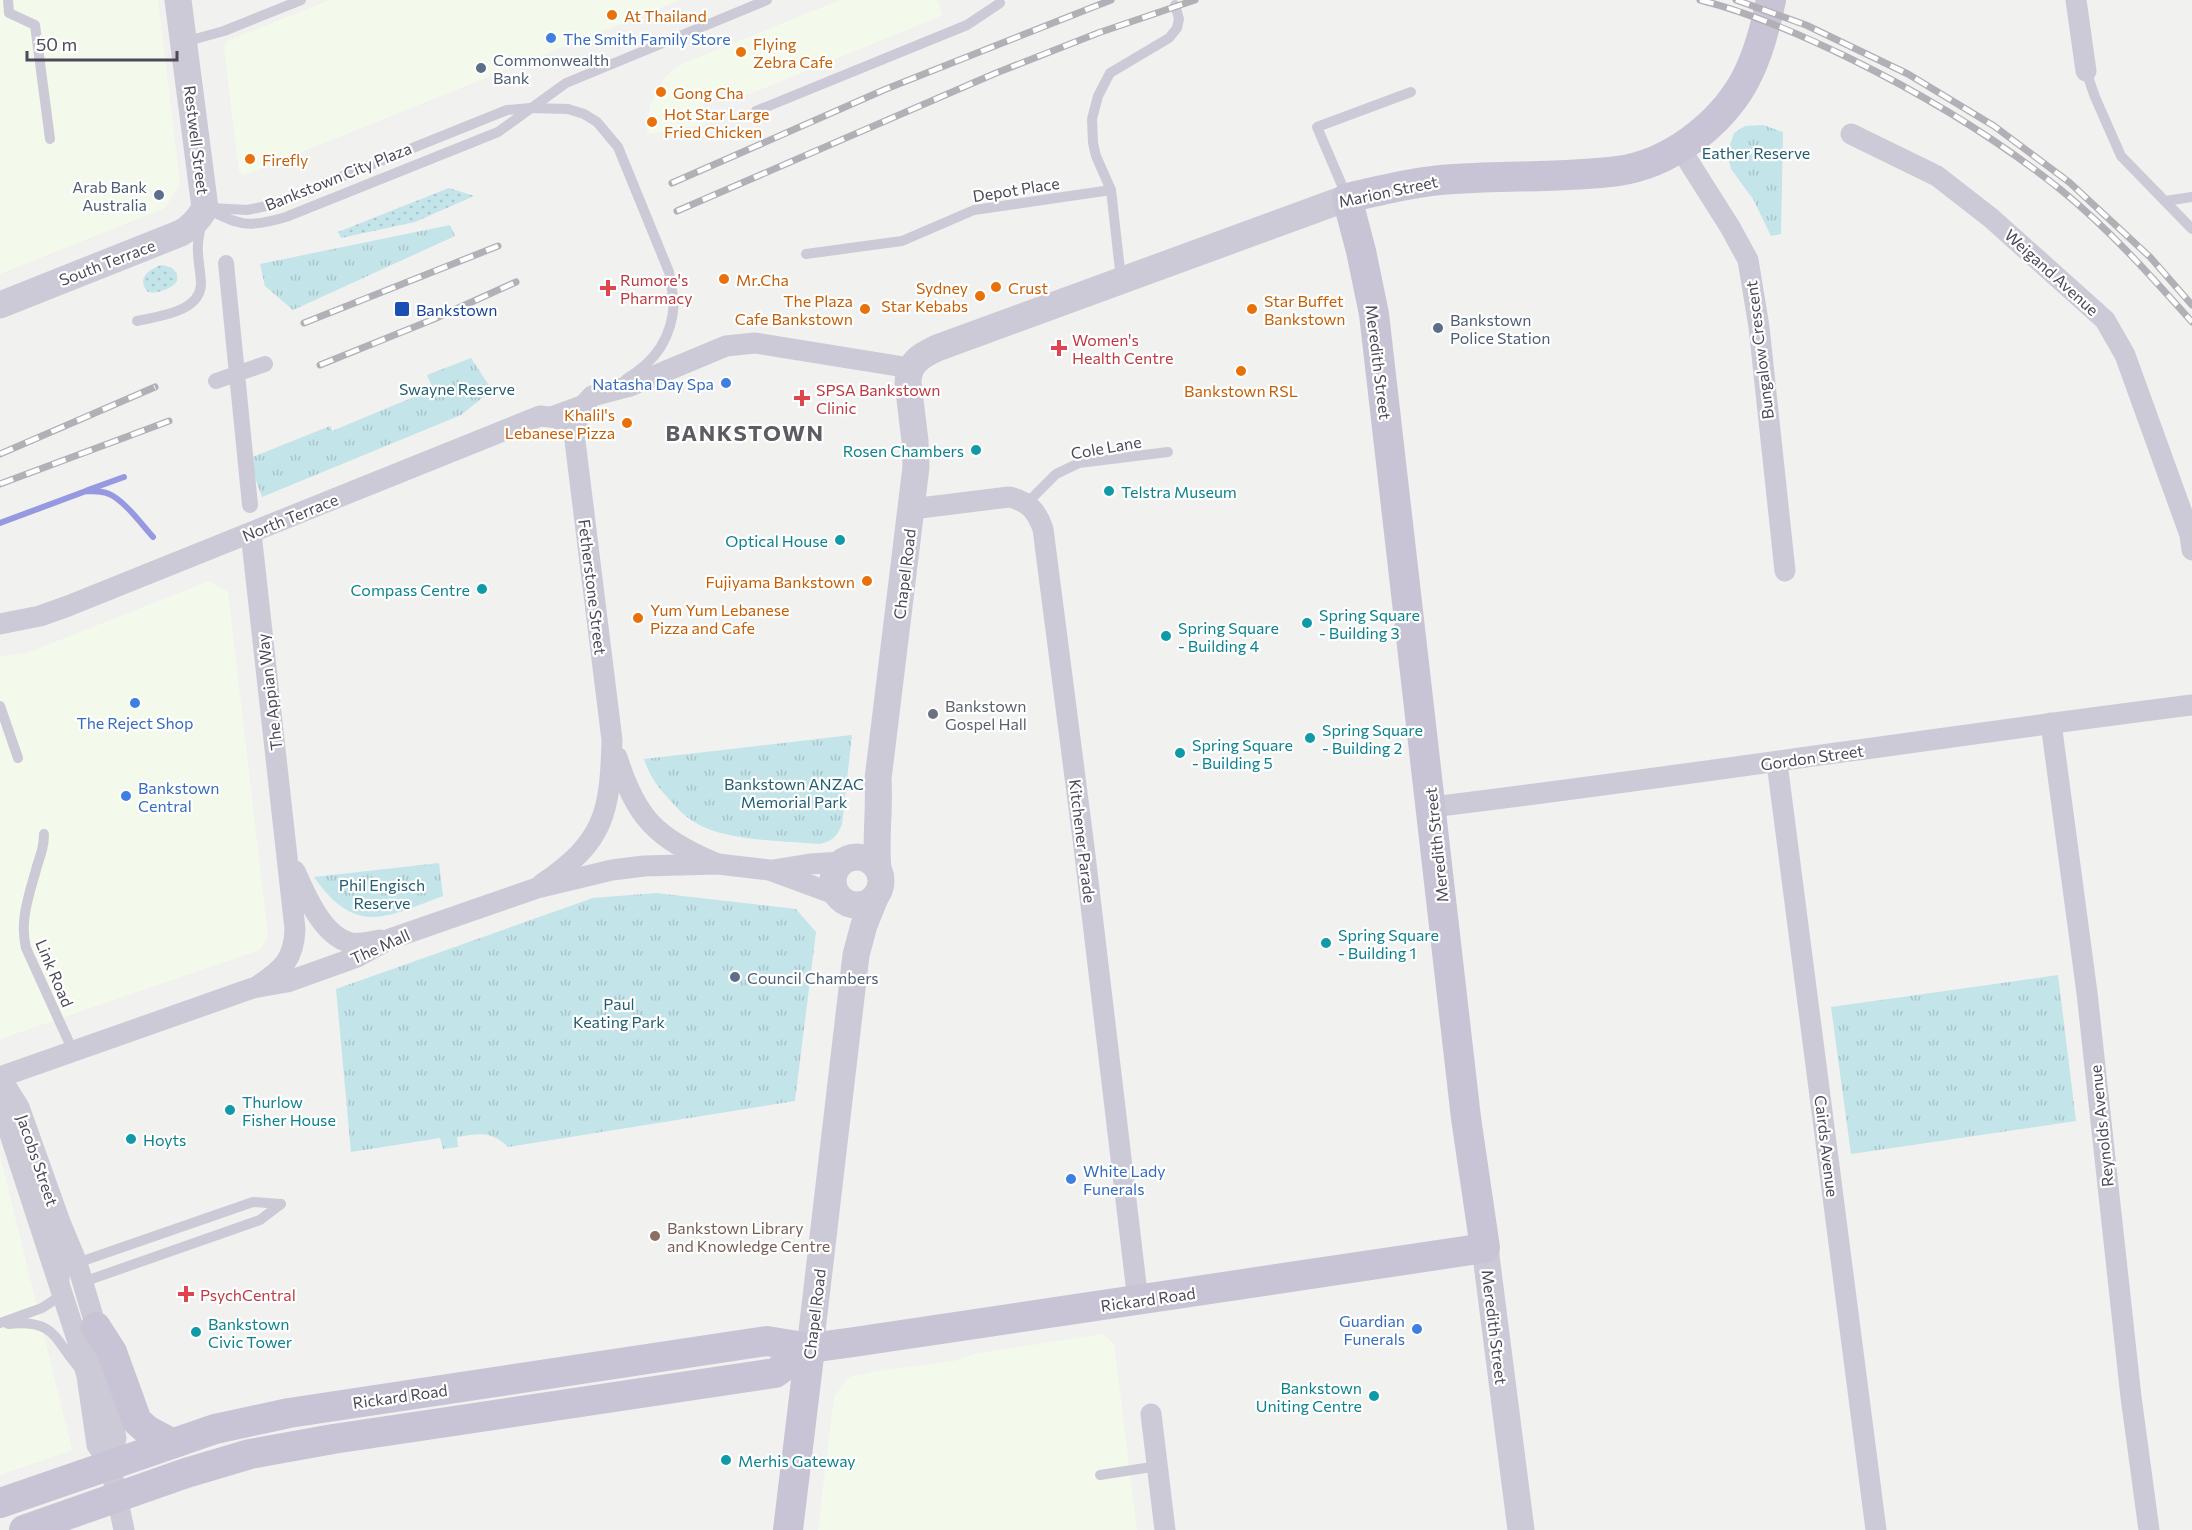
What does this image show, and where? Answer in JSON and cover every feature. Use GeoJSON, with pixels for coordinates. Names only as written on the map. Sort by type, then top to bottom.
{"type":"FeatureCollection","features":[{"type":"Feature","properties":{"kind":"main road","name":"Marion Street"},"geometry":{"type":"LineString","coordinates":[[1347,198],[1403,185],[1451,179],[1619,171],[1650,163],[1680,148],[1713,121],[1734,98],[1758,51],[1771,0]]}},
{"type":"Feature","properties":{"kind":"main road","name":"Meredith Street"},"geometry":{"type":"LineString","coordinates":[[1347,198],[1374,314],[1466,1118],[1485,1248]]}},
{"type":"Feature","properties":{"kind":"main road","name":"Rickard Road"},"geometry":{"type":"LineString","coordinates":[[0,1503],[171,1443],[248,1420],[767,1341],[810,1348],[1485,1248]]}},
{"type":"Feature","properties":{"kind":"main road"},"geometry":{"type":"LineString","coordinates":[[96,1327],[112,1352],[137,1421],[147,1430],[171,1443]]}},
{"type":"Feature","properties":{"kind":"main road","name":"Rickard Road"},"geometry":{"type":"LineString","coordinates":[[24,1530],[219,1462],[284,1447],[775,1373],[810,1348]]}},
{"type":"Feature","properties":{"kind":"main road","name":"Chapel Road"},"geometry":{"type":"LineString","coordinates":[[788,1530],[810,1348]]}},
{"type":"Feature","properties":{"kind":"street","name":"Restwell Street"},"geometry":{"type":"LineString","coordinates":[[178,0],[205,208]]}},
{"type":"Feature","properties":{"kind":"street"},"geometry":{"type":"LineString","coordinates":[[2076,0],[2086,71]]}},
{"type":"Feature","properties":{"kind":"street","name":"Weigand Avenue"},"geometry":{"type":"LineString","coordinates":[[1851,134],[1937,176],[1991,218],[2105,320],[2125,355],[2190,535],[2192,550]]}},
{"type":"Feature","properties":{"kind":"street","name":"Bungalow Crescent"},"geometry":{"type":"LineString","coordinates":[[1680,148],[1748,260],[1759,327],[1785,570]]}},
{"type":"Feature","properties":{"kind":"street","name":"Marion Street"},"geometry":{"type":"LineString","coordinates":[[910,368],[922,356],[937,348],[986,332],[1121,279],[1347,198]]}},
{"type":"Feature","properties":{"kind":"street","name":"South Terrace"},"geometry":{"type":"LineString","coordinates":[[0,304],[181,233],[195,224],[205,208]]}},
{"type":"Feature","properties":{"kind":"street"},"geometry":{"type":"LineString","coordinates":[[226,263],[250,506]]}},
{"type":"Feature","properties":{"kind":"street"},"geometry":{"type":"LineString","coordinates":[[574,433],[582,407],[592,396],[630,386],[726,346],[755,343],[910,368]]}},
{"type":"Feature","properties":{"kind":"street"},"geometry":{"type":"LineString","coordinates":[[216,381],[265,364]]}},
{"type":"Feature","properties":{"kind":"street","name":"Chapel Road"},"geometry":{"type":"LineString","coordinates":[[878,869],[876,832],[880,804],[878,779],[912,509],[916,455],[908,383],[910,368]]}},
{"type":"Feature","properties":{"kind":"street"},"geometry":{"type":"LineString","coordinates":[[540,416],[558,418],[574,433]]}},
{"type":"Feature","properties":{"kind":"street","name":"North Terrace"},"geometry":{"type":"LineString","coordinates":[[0,624],[40,616],[68,606],[540,416]]}},
{"type":"Feature","properties":{"kind":"street","name":"Fetherstone Street"},"geometry":{"type":"LineString","coordinates":[[537,888],[582,852],[601,822],[611,785],[612,740],[574,433]]}},
{"type":"Feature","properties":{"kind":"street"},"geometry":{"type":"LineString","coordinates":[[912,509],[1002,497],[1020,499],[1027,503]]}},
{"type":"Feature","properties":{"kind":"street","name":"Kitchener Parade"},"geometry":{"type":"LineString","coordinates":[[1027,503],[1039,518],[1046,542],[1138,1301]]}},
{"type":"Feature","properties":{"kind":"street","name":"The Appian Way"},"geometry":{"type":"LineString","coordinates":[[251,533],[288,851],[295,942],[283,967],[253,988]]}},
{"type":"Feature","properties":{"kind":"street","name":"Gordon Street"},"geometry":{"type":"LineString","coordinates":[[1432,807],[1777,763],[2192,705]]}},
{"type":"Feature","properties":{"kind":"street","name":"Reynolds Avenue"},"geometry":{"type":"LineString","coordinates":[[2051,723],[2087,993],[2149,1530]]}},
{"type":"Feature","properties":{"kind":"street","name":"Fetherstone Street"},"geometry":{"type":"LineString","coordinates":[[612,740],[629,792],[652,826],[671,842],[718,864]]}},
{"type":"Feature","properties":{"kind":"street","name":"Cairds Avenue"},"geometry":{"type":"LineString","coordinates":[[1777,763],[1876,1530]]}},
{"type":"Feature","properties":{"kind":"street","name":"Chapel Road"},"geometry":{"type":"LineString","coordinates":[[844,861],[860,831],[865,807],[878,779]]}},
{"type":"Feature","properties":{"kind":"street","name":"The Appian Way"},"geometry":{"type":"LineString","coordinates":[[288,851],[309,902],[329,930],[347,942],[357,944],[390,939]]}},
{"type":"Feature","properties":{"kind":"street"},"geometry":{"type":"LineString","coordinates":[[857,857],[867,859],[878,869],[881,884],[875,898],[857,905],[848,904],[838,897],[833,887],[833,878],[836,869],[844,861],[857,857]]}},
{"type":"Feature","properties":{"kind":"street","name":"The Mall"},"geometry":{"type":"LineString","coordinates":[[769,870],[844,861]]}},
{"type":"Feature","properties":{"kind":"street","name":"The Mall"},"geometry":{"type":"LineString","coordinates":[[0,1077],[253,988],[288,982],[357,957],[390,939],[537,888],[629,868],[718,864],[769,870],[838,897]]}},
{"type":"Feature","properties":{"kind":"street","name":"Chapel Road"},"geometry":{"type":"LineString","coordinates":[[838,897],[851,925],[856,956]]}},
{"type":"Feature","properties":{"kind":"street","name":"Chapel Road"},"geometry":{"type":"LineString","coordinates":[[810,1348],[856,956],[864,925],[875,898]]}},
{"type":"Feature","properties":{"kind":"street","name":"Jacobs Street"},"geometry":{"type":"LineString","coordinates":[[0,1077],[19,1107],[80,1273],[96,1327],[116,1438],[110,1464]]}},
{"type":"Feature","properties":{"kind":"street","name":"Jacobs Street"},"geometry":{"type":"LineString","coordinates":[[0,1077],[3,1113],[87,1376],[97,1445],[110,1464],[124,1530]]}},
{"type":"Feature","properties":{"kind":"street","name":"Meredith Street"},"geometry":{"type":"LineString","coordinates":[[1485,1248],[1521,1530]]}},
{"type":"Feature","properties":{"kind":"street"},"geometry":{"type":"LineString","coordinates":[[1151,1414],[1165,1530]]}},
{"type":"Feature","properties":{"kind":"lane"},"geometry":{"type":"LineString","coordinates":[[8,0],[9,13],[35,25],[50,139]]}},
{"type":"Feature","properties":{"kind":"lane"},"geometry":{"type":"LineString","coordinates":[[184,42],[224,31],[301,0]]}},
{"type":"Feature","properties":{"kind":"lane","name":"Bankstown City Plaza"},"geometry":{"type":"LineString","coordinates":[[205,208],[231,222],[240,224],[262,223],[286,217],[498,132],[566,83],[767,0]]}},
{"type":"Feature","properties":{"kind":"lane"},"geometry":{"type":"LineString","coordinates":[[756,111],[967,25],[1000,3]]}},
{"type":"Feature","properties":{"kind":"lane"},"geometry":{"type":"LineString","coordinates":[[1121,279],[1111,190],[1096,156],[1092,119],[1098,96],[1110,73],[1168,38],[1177,28],[1179,19],[1175,5]]}},
{"type":"Feature","properties":{"kind":"lane"},"geometry":{"type":"LineString","coordinates":[[2086,71],[2121,156],[2192,229]]}},
{"type":"Feature","properties":{"kind":"lane"},"geometry":{"type":"LineString","coordinates":[[1347,198],[1317,127],[1411,92]]}},
{"type":"Feature","properties":{"kind":"lane","name":"Bankstown City Plaza"},"geometry":{"type":"LineString","coordinates":[[205,208],[247,210],[271,205],[507,110],[568,109],[584,114],[597,122],[618,147],[669,272],[674,302],[671,324],[667,337],[655,356],[636,372],[592,396],[540,416]]}},
{"type":"Feature","properties":{"kind":"lane","name":"Depot Place"},"geometry":{"type":"LineString","coordinates":[[806,254],[902,241],[974,210],[1111,190]]}},
{"type":"Feature","properties":{"kind":"lane"},"geometry":{"type":"LineString","coordinates":[[2164,201],[2192,197]]}},
{"type":"Feature","properties":{"kind":"lane"},"geometry":{"type":"LineString","coordinates":[[137,321],[178,310],[196,299],[201,282],[196,246],[205,208]]}},
{"type":"Feature","properties":{"kind":"lane","name":"Cole Lane"},"geometry":{"type":"LineString","coordinates":[[1027,503],[1056,474],[1078,464],[1168,452]]}},
{"type":"Feature","properties":{"kind":"lane"},"geometry":{"type":"LineString","coordinates":[[0,706],[18,758]]}},
{"type":"Feature","properties":{"kind":"lane","name":"Link Road"},"geometry":{"type":"LineString","coordinates":[[44,834],[44,847],[23,915],[22,933],[26,948],[74,1051]]}},
{"type":"Feature","properties":{"kind":"lane"},"geometry":{"type":"LineString","coordinates":[[253,1202],[281,1204],[260,1220],[80,1273],[253,1202]]}},
{"type":"Feature","properties":{"kind":"lane"},"geometry":{"type":"LineString","coordinates":[[0,1324],[42,1308],[62,1295],[66,1277],[58,1248],[60,1222]]}},
{"type":"Feature","properties":{"kind":"lane"},"geometry":{"type":"LineString","coordinates":[[0,1324],[38,1325],[53,1332],[71,1359],[87,1376]]}},
{"type":"Feature","properties":{"kind":"lane"},"geometry":{"type":"LineString","coordinates":[[1100,1475],[1158,1466]]}},
{"type":"Feature","properties":{"kind":"shaded area"},"geometry":{"type":"Polygon","coordinates":[[[0,0],[158,0],[180,184],[165,208],[0,274],[0,0]]]}},
{"type":"Feature","properties":{"kind":"shaded area"},"geometry":{"type":"Polygon","coordinates":[[[330,0],[680,0],[244,175],[239,171],[224,48],[227,41],[330,0]]]}},
{"type":"Feature","properties":{"kind":"shaded area"},"geometry":{"type":"Polygon","coordinates":[[[840,0],[937,0],[943,15],[747,95],[725,86],[711,91],[703,102],[705,124],[647,134],[650,106],[661,83],[670,72],[682,64],[840,0]]]}},
{"type":"Feature","properties":{"kind":"shaded area","name":"Bankstown Central"},"geometry":{"type":"Polygon","coordinates":[[[209,581],[228,592],[268,937],[260,950],[0,1039],[0,656],[27,653],[209,581]]]}},
{"type":"Feature","properties":{"kind":"shaded area"},"geometry":{"type":"Polygon","coordinates":[[[0,1155],[72,1450],[0,1475],[0,1155]]]}},
{"type":"Feature","properties":{"kind":"shaded area"},"geometry":{"type":"Polygon","coordinates":[[[1103,1334],[1114,1344],[1137,1530],[818,1530],[834,1397],[849,1377],[954,1361],[974,1354],[1103,1334]]]}},
{"type":"Feature","properties":{"kind":"green space","name":"Eather Reserve"},"geometry":{"type":"Polygon","coordinates":[[[1763,125],[1783,132],[1781,234],[1771,236],[1753,199],[1731,169],[1727,153],[1734,133],[1745,126],[1763,125]]]}},
{"type":"Feature","properties":{"kind":"green space"},"geometry":{"type":"Polygon","coordinates":[[[449,188],[474,196],[415,222],[341,238],[338,232],[449,188]]]}},
{"type":"Feature","properties":{"kind":"green space"},"geometry":{"type":"Polygon","coordinates":[[[450,225],[455,236],[293,310],[265,286],[260,264],[450,225]]]}},
{"type":"Feature","properties":{"kind":"green space"},"geometry":{"type":"Polygon","coordinates":[[[161,265],[173,269],[177,274],[177,281],[164,290],[148,292],[143,279],[161,265]]]}},
{"type":"Feature","properties":{"kind":"green space","name":"Swayne Reserve"},"geometry":{"type":"Polygon","coordinates":[[[471,358],[492,390],[461,415],[262,497],[248,459],[330,426],[332,431],[433,389],[427,375],[471,358]]]}},
{"type":"Feature","properties":{"kind":"green space","name":"Bankstown ANZAC Memorial Park"},"geometry":{"type":"Polygon","coordinates":[[[852,735],[842,824],[834,837],[828,842],[819,844],[739,837],[708,829],[692,821],[674,805],[654,780],[644,759],[852,735]]]}},
{"type":"Feature","properties":{"kind":"green space","name":"Phil Engisch Reserve"},"geometry":{"type":"Polygon","coordinates":[[[439,863],[443,896],[405,910],[373,917],[358,915],[344,908],[329,896],[314,877],[439,863]]]}},
{"type":"Feature","properties":{"kind":"green space","name":"Paul Keating Park"},"geometry":{"type":"Polygon","coordinates":[[[656,893],[796,909],[816,932],[795,1101],[508,1147],[496,1138],[478,1134],[457,1137],[458,1147],[443,1149],[440,1138],[351,1152],[336,989],[593,898],[656,893]]]}},
{"type":"Feature","properties":{"kind":"green space"},"geometry":{"type":"Polygon","coordinates":[[[2058,975],[2076,1121],[1851,1154],[1831,1007],[2058,975]]]}},
{"type":"Feature","properties":{"kind":"waterway"},"geometry":{"type":"LineString","coordinates":[[88,490],[124,477]]}},
{"type":"Feature","properties":{"kind":"waterway"},"geometry":{"type":"LineString","coordinates":[[0,523],[86,491],[98,491],[109,494],[121,502],[153,537]]}},
{"type":"Feature","properties":{"kind":"railway"},"geometry":{"type":"LineString","coordinates":[[672,183],[886,89],[1111,0]]}},
{"type":"Feature","properties":{"kind":"railway"},"geometry":{"type":"LineString","coordinates":[[677,211],[996,73],[1098,33],[1195,0]]}},
{"type":"Feature","properties":{"kind":"railway"},"geometry":{"type":"LineString","coordinates":[[1700,0],[1757,18],[1831,49],[1904,87],[2011,152],[2079,205],[2129,253],[2192,322]]}},
{"type":"Feature","properties":{"kind":"railway"},"geometry":{"type":"LineString","coordinates":[[1736,0],[1806,25],[1908,74],[1994,126],[2069,182],[2150,257],[2192,305]]}},
{"type":"Feature","properties":{"kind":"railway"},"geometry":{"type":"LineString","coordinates":[[304,323],[498,246]]}},
{"type":"Feature","properties":{"kind":"railway"},"geometry":{"type":"LineString","coordinates":[[320,365],[434,319],[516,282]]}},
{"type":"Feature","properties":{"kind":"railway"},"geometry":{"type":"LineString","coordinates":[[0,454],[155,387]]}},
{"type":"Feature","properties":{"kind":"railway"},"geometry":{"type":"LineString","coordinates":[[0,484],[169,421]]}},
{"type":"Feature","properties":{"kind":"place","name":"At Thailand"},"geometry":{"type":"Point","coordinates":[612,15]}},
{"type":"Feature","properties":{"kind":"place","name":"The Smith Family Store"},"geometry":{"type":"Point","coordinates":[551,38]}},
{"type":"Feature","properties":{"kind":"place","name":"Flying Zebra Cafe"},"geometry":{"type":"Point","coordinates":[741,52]}},
{"type":"Feature","properties":{"kind":"place","name":"Commonwealth Bank"},"geometry":{"type":"Point","coordinates":[481,68]}},
{"type":"Feature","properties":{"kind":"place","name":"Gong Cha"},"geometry":{"type":"Point","coordinates":[661,92]}},
{"type":"Feature","properties":{"kind":"place","name":"Hot Star Large Fried Chicken"},"geometry":{"type":"Point","coordinates":[652,122]}},
{"type":"Feature","properties":{"kind":"place","name":"Firefly"},"geometry":{"type":"Point","coordinates":[250,159]}},
{"type":"Feature","properties":{"kind":"place","name":"Arab Bank Australia"},"geometry":{"type":"Point","coordinates":[159,195]}},
{"type":"Feature","properties":{"kind":"place","name":"Mr.Cha"},"geometry":{"type":"Point","coordinates":[724,279]}},
{"type":"Feature","properties":{"kind":"place","name":"Crust"},"geometry":{"type":"Point","coordinates":[996,287]}},
{"type":"Feature","properties":{"kind":"place","name":"Rumore's Pharmacy"},"geometry":{"type":"Point","coordinates":[608,288]}},
{"type":"Feature","properties":{"kind":"place","name":"Sydney Star Kebabs"},"geometry":{"type":"Point","coordinates":[980,296]}},
{"type":"Feature","properties":{"kind":"place","name":"Bankstown"},"geometry":{"type":"Point","coordinates":[402,309]}},
{"type":"Feature","properties":{"kind":"place","name":"The Plaza Cafe Bankstown"},"geometry":{"type":"Point","coordinates":[865,309]}},
{"type":"Feature","properties":{"kind":"place","name":"Star Buffet Bankstown"},"geometry":{"type":"Point","coordinates":[1252,309]}},
{"type":"Feature","properties":{"kind":"place","name":"Bankstown Police Station"},"geometry":{"type":"Point","coordinates":[1438,328]}},
{"type":"Feature","properties":{"kind":"place","name":"Women's Health Centre"},"geometry":{"type":"Point","coordinates":[1059,348]}},
{"type":"Feature","properties":{"kind":"place","name":"Bankstown RSL"},"geometry":{"type":"Point","coordinates":[1241,371]}},
{"type":"Feature","properties":{"kind":"place","name":"Natasha Day Spa"},"geometry":{"type":"Point","coordinates":[726,383]}},
{"type":"Feature","properties":{"kind":"place","name":"SPSA Bankstown Clinic"},"geometry":{"type":"Point","coordinates":[802,398]}},
{"type":"Feature","properties":{"kind":"place","name":"Khalil's Lebanese Pizza"},"geometry":{"type":"Point","coordinates":[627,423]}},
{"type":"Feature","properties":{"kind":"place","name":"Rosen Chambers"},"geometry":{"type":"Point","coordinates":[976,450]}},
{"type":"Feature","properties":{"kind":"place","name":"Telstra Museum"},"geometry":{"type":"Point","coordinates":[1109,491]}},
{"type":"Feature","properties":{"kind":"place","name":"Optical House"},"geometry":{"type":"Point","coordinates":[840,540]}},
{"type":"Feature","properties":{"kind":"place","name":"Fujiyama Bankstown"},"geometry":{"type":"Point","coordinates":[867,581]}},
{"type":"Feature","properties":{"kind":"place","name":"Compass Centre"},"geometry":{"type":"Point","coordinates":[482,589]}},
{"type":"Feature","properties":{"kind":"place","name":"Yum Yum Lebanese Pizza and Cafe"},"geometry":{"type":"Point","coordinates":[638,618]}},
{"type":"Feature","properties":{"kind":"place","name":"Spring Square - Building 3"},"geometry":{"type":"Point","coordinates":[1307,623]}},
{"type":"Feature","properties":{"kind":"place","name":"Spring Square - Building 4"},"geometry":{"type":"Point","coordinates":[1166,636]}},
{"type":"Feature","properties":{"kind":"place","name":"The Reject Shop"},"geometry":{"type":"Point","coordinates":[135,703]}},
{"type":"Feature","properties":{"kind":"place","name":"Bankstown Gospel Hall"},"geometry":{"type":"Point","coordinates":[933,714]}},
{"type":"Feature","properties":{"kind":"place","name":"Spring Square - Building 2"},"geometry":{"type":"Point","coordinates":[1310,738]}},
{"type":"Feature","properties":{"kind":"place","name":"Spring Square - Building 5"},"geometry":{"type":"Point","coordinates":[1180,753]}},
{"type":"Feature","properties":{"kind":"place","name":"Bankstown Central"},"geometry":{"type":"Point","coordinates":[126,796]}},
{"type":"Feature","properties":{"kind":"place","name":"Spring Square - Building 1"},"geometry":{"type":"Point","coordinates":[1326,943]}},
{"type":"Feature","properties":{"kind":"place","name":"Council Chambers"},"geometry":{"type":"Point","coordinates":[735,977]}},
{"type":"Feature","properties":{"kind":"place","name":"Thurlow Fisher House"},"geometry":{"type":"Point","coordinates":[230,1110]}},
{"type":"Feature","properties":{"kind":"place","name":"Hoyts"},"geometry":{"type":"Point","coordinates":[131,1139]}},
{"type":"Feature","properties":{"kind":"place","name":"White Lady Funerals"},"geometry":{"type":"Point","coordinates":[1071,1179]}},
{"type":"Feature","properties":{"kind":"place","name":"Bankstown Library and Knowledge Centre"},"geometry":{"type":"Point","coordinates":[655,1236]}},
{"type":"Feature","properties":{"kind":"place","name":"PsychCentral"},"geometry":{"type":"Point","coordinates":[186,1294]}},
{"type":"Feature","properties":{"kind":"place","name":"Guardian Funerals"},"geometry":{"type":"Point","coordinates":[1417,1329]}},
{"type":"Feature","properties":{"kind":"place","name":"Bankstown Civic Tower"},"geometry":{"type":"Point","coordinates":[196,1332]}},
{"type":"Feature","properties":{"kind":"place","name":"Bankstown Uniting Centre"},"geometry":{"type":"Point","coordinates":[1374,1396]}},
{"type":"Feature","properties":{"kind":"place","name":"Merhis Gateway"},"geometry":{"type":"Point","coordinates":[726,1460]}},
{"type":"Feature","properties":{"kind":"district","name":"BANKSTOWN"},"geometry":{"type":"Point","coordinates":[745,432]}}]}
